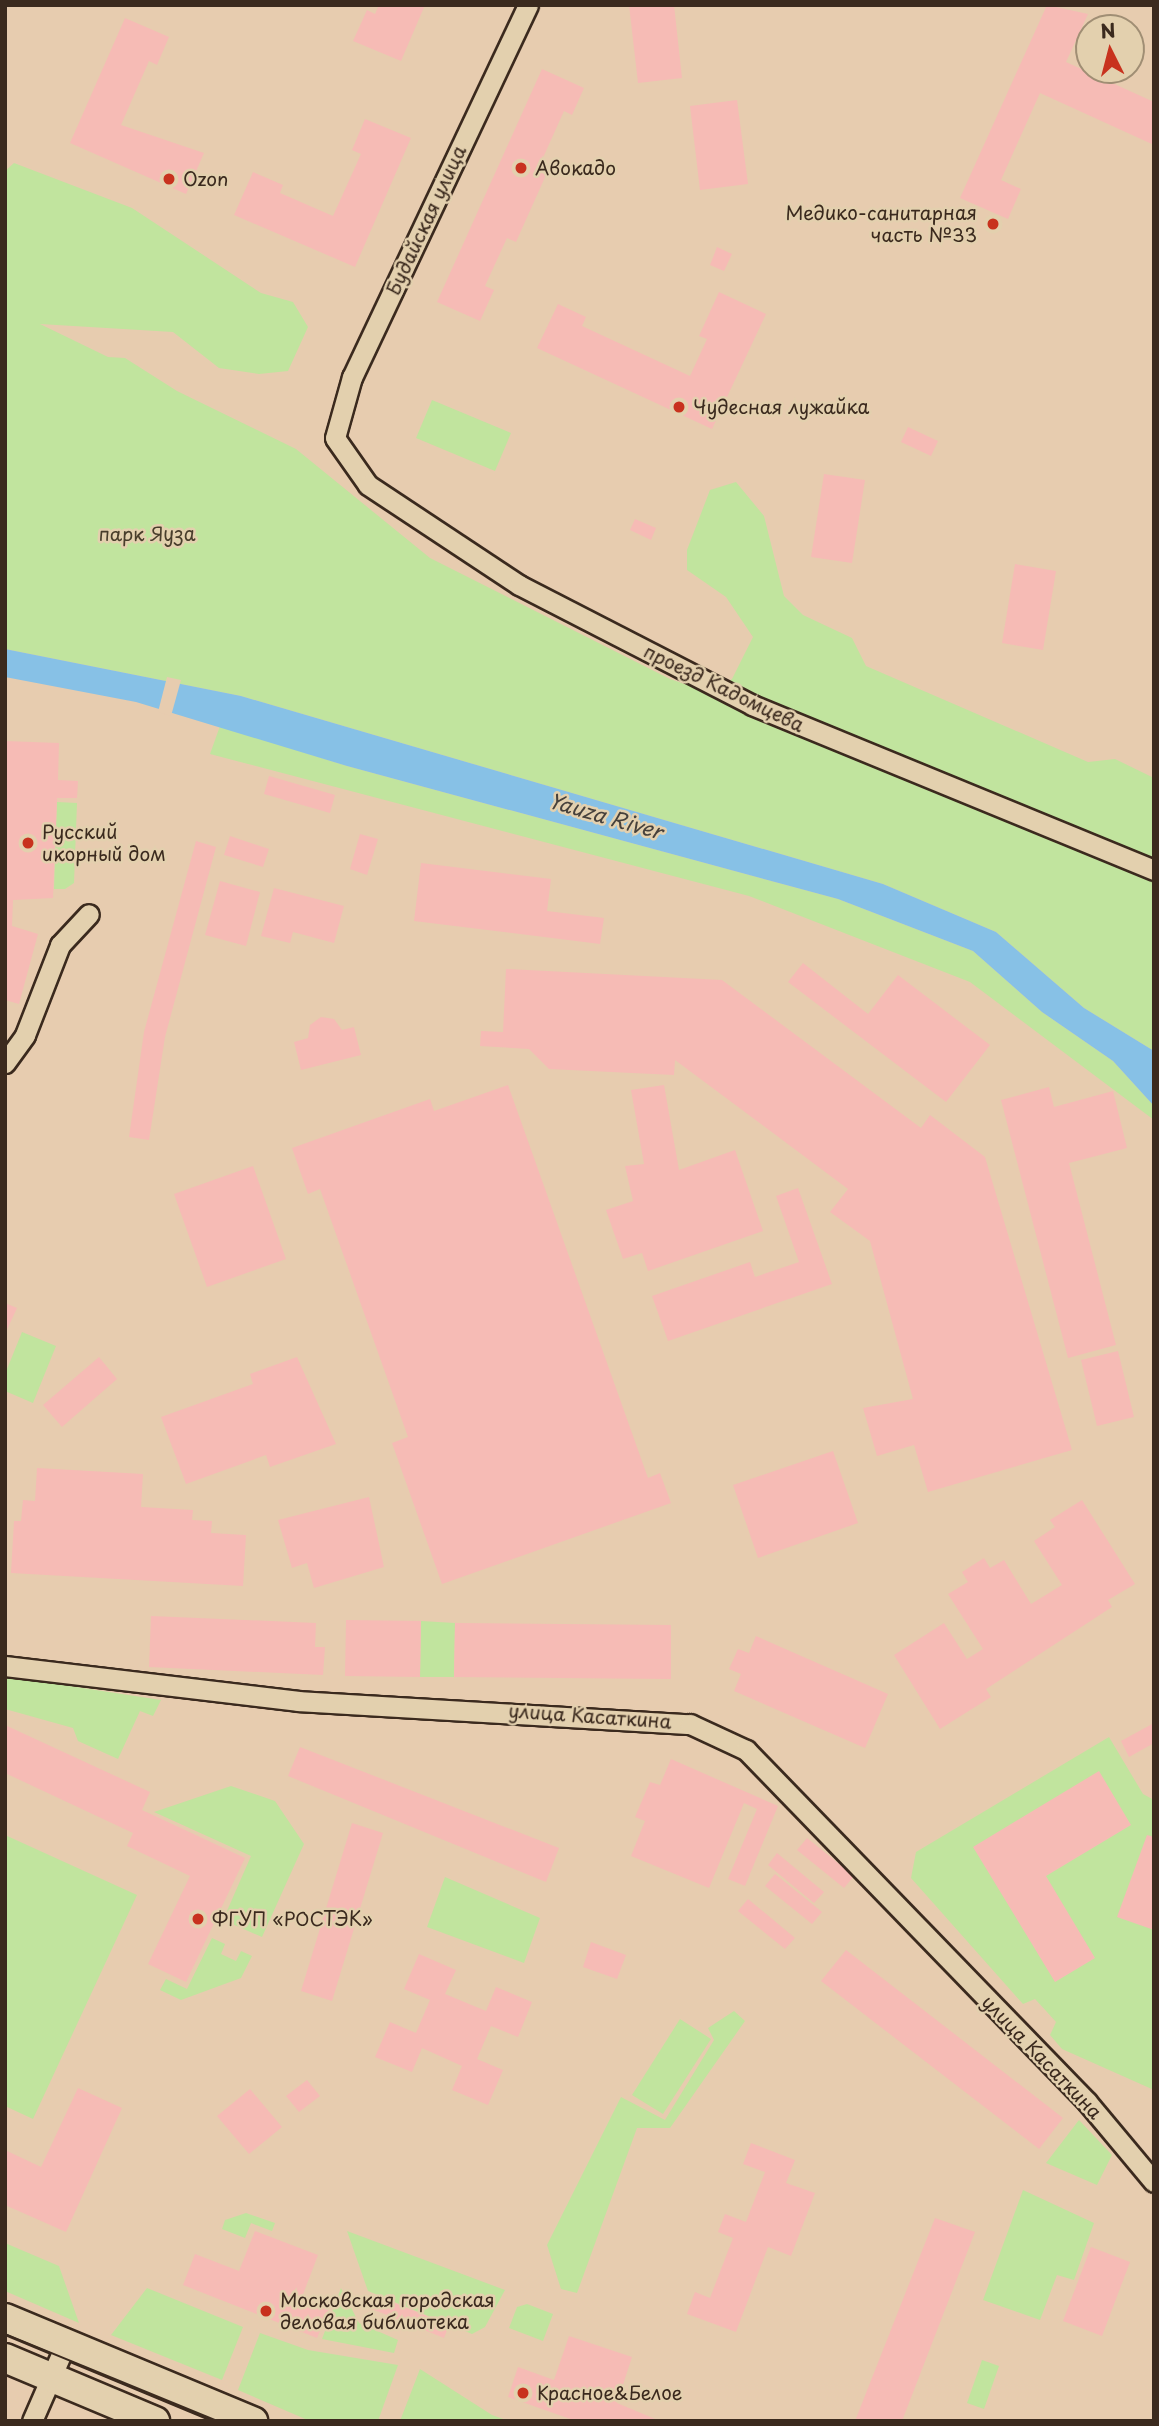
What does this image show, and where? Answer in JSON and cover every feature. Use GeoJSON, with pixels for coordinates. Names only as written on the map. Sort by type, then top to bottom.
{"type":"FeatureCollection","features":[{"type":"Feature","properties":{"kind":"main road"},"geometry":{"type":"LineString","coordinates":[[5,2318],[253,2421]]}},
{"type":"Feature","properties":{"kind":"main road"},"geometry":{"type":"LineString","coordinates":[[5,2358],[155,2421]]}},
{"type":"Feature","properties":{"kind":"street","name":"Будайская улица"},"geometry":{"type":"LineString","coordinates":[[335,438],[352,377],[528,5]]}},
{"type":"Feature","properties":{"kind":"street","name":"проезд Кадомцева"},"geometry":{"type":"LineString","coordinates":[[335,438],[368,485],[519,585],[752,705],[1154,870]]}},
{"type":"Feature","properties":{"kind":"street"},"geometry":{"type":"LineString","coordinates":[[5,1062],[25,1035],[60,945],[89,914]]}},
{"type":"Feature","properties":{"kind":"street","name":"улица Касаткина"},"geometry":{"type":"LineString","coordinates":[[5,1666],[298,1701],[690,1724],[746,1750],[1087,2102],[1154,2182]]}},
{"type":"Feature","properties":{"kind":"street"},"geometry":{"type":"LineString","coordinates":[[32,2421],[66,2343]]}},
{"type":"Feature","properties":{"kind":"green space","name":"парк Яуза"},"geometry":{"type":"Polygon","coordinates":[[[14,163],[132,208],[261,293],[293,302],[308,327],[288,371],[259,374],[219,368],[173,332],[40,324],[108,357],[125,358],[177,391],[296,449],[430,558],[670,679],[712,693],[732,679],[753,637],[726,597],[687,570],[687,550],[710,490],[736,482],[764,516],[784,596],[803,615],[852,638],[866,666],[1088,762],[1115,759],[1154,778],[1154,1051],[1084,1008],[996,932],[883,884],[241,696],[5,649],[5,171],[14,163]]]}},
{"type":"Feature","properties":{"kind":"green space"},"geometry":{"type":"Polygon","coordinates":[[[432,400],[511,433],[495,471],[416,438],[432,400]]]}},
{"type":"Feature","properties":{"kind":"green space"},"geometry":{"type":"Polygon","coordinates":[[[220,726],[347,766],[838,899],[973,951],[1042,1012],[1113,1061],[1154,1106],[1154,1120],[970,982],[749,896],[210,754],[220,726]]]}},
{"type":"Feature","properties":{"kind":"green space"},"geometry":{"type":"Polygon","coordinates":[[[57,802],[77,803],[74,883],[65,889],[54,889],[57,802]]]}},
{"type":"Feature","properties":{"kind":"green space"},"geometry":{"type":"Polygon","coordinates":[[[22,1332],[56,1346],[33,1403],[5,1391],[5,1374],[22,1332]]]}},
{"type":"Feature","properties":{"kind":"green space"},"geometry":{"type":"Polygon","coordinates":[[[421,1621],[455,1623],[454,1677],[420,1677],[421,1621]]]}},
{"type":"Feature","properties":{"kind":"green space"},"geometry":{"type":"Polygon","coordinates":[[[5,1676],[161,1700],[153,1716],[140,1711],[118,1759],[78,1741],[73,1728],[5,1709],[5,1676]]]}},
{"type":"Feature","properties":{"kind":"green space"},"geometry":{"type":"Polygon","coordinates":[[[1109,1737],[1143,1794],[1154,1800],[1154,2090],[1062,2049],[1050,2035],[1056,2022],[1035,1999],[1023,2004],[911,1878],[916,1852],[1109,1737]]]}},
{"type":"Feature","properties":{"kind":"green space"},"geometry":{"type":"Polygon","coordinates":[[[231,1786],[275,1801],[304,1844],[262,1937],[223,1920],[251,1856],[154,1812],[231,1786]]]}},
{"type":"Feature","properties":{"kind":"green space"},"geometry":{"type":"Polygon","coordinates":[[[5,1835],[137,1895],[33,2119],[5,2106],[5,1835]]]}},
{"type":"Feature","properties":{"kind":"green space"},"geometry":{"type":"Polygon","coordinates":[[[445,1877],[540,1918],[524,1963],[427,1927],[445,1877]]]}},
{"type":"Feature","properties":{"kind":"green space"},"geometry":{"type":"Polygon","coordinates":[[[212,1938],[225,1944],[221,1954],[236,1961],[241,1951],[252,1956],[241,1978],[181,2000],[160,1990],[166,1979],[187,1989],[212,1938]]]}},
{"type":"Feature","properties":{"kind":"green space"},"geometry":{"type":"Polygon","coordinates":[[[734,2011],[745,2021],[670,2128],[637,2128],[577,2293],[561,2289],[547,2245],[621,2097],[665,2120],[714,2040],[708,2028],[734,2011]]]}},
{"type":"Feature","properties":{"kind":"green space"},"geometry":{"type":"Polygon","coordinates":[[[680,2019],[711,2039],[663,2114],[632,2095],[680,2019]]]}},
{"type":"Feature","properties":{"kind":"green space"},"geometry":{"type":"Polygon","coordinates":[[[1079,2120],[1112,2155],[1097,2185],[1046,2163],[1079,2120]]]}},
{"type":"Feature","properties":{"kind":"green space"},"geometry":{"type":"Polygon","coordinates":[[[1023,2190],[1094,2223],[1074,2280],[1057,2275],[1040,2320],[983,2300],[1023,2190]]]}},
{"type":"Feature","properties":{"kind":"green space"},"geometry":{"type":"Polygon","coordinates":[[[246,2213],[275,2223],[272,2231],[251,2223],[245,2238],[222,2229],[225,2220],[246,2213]]]}},
{"type":"Feature","properties":{"kind":"green space"},"geometry":{"type":"Polygon","coordinates":[[[347,2231],[505,2290],[485,2327],[472,2334],[368,2291],[347,2231]]]}},
{"type":"Feature","properties":{"kind":"green space"},"geometry":{"type":"Polygon","coordinates":[[[5,2243],[59,2266],[79,2323],[5,2291],[5,2243]]]}},
{"type":"Feature","properties":{"kind":"green space"},"geometry":{"type":"Polygon","coordinates":[[[147,2288],[243,2327],[222,2380],[111,2335],[147,2288]]]}},
{"type":"Feature","properties":{"kind":"green space"},"geometry":{"type":"Polygon","coordinates":[[[341,2288],[359,2323],[398,2340],[394,2353],[322,2339],[341,2288]]]}},
{"type":"Feature","properties":{"kind":"green space"},"geometry":{"type":"Polygon","coordinates":[[[527,2304],[553,2314],[543,2341],[509,2328],[517,2307],[527,2304]]]}},
{"type":"Feature","properties":{"kind":"green space"},"geometry":{"type":"Polygon","coordinates":[[[260,2333],[308,2350],[398,2365],[378,2421],[310,2421],[238,2390],[260,2333]]]}},
{"type":"Feature","properties":{"kind":"green space"},"geometry":{"type":"Polygon","coordinates":[[[982,2360],[999,2366],[984,2409],[967,2403],[982,2360]]]}},
{"type":"Feature","properties":{"kind":"green space"},"geometry":{"type":"Polygon","coordinates":[[[420,2369],[492,2415],[509,2421],[400,2421],[420,2369]]]}},
{"type":"Feature","properties":{"kind":"water","name":"Yauza River"},"geometry":{"type":"Polygon","coordinates":[[[5,649],[241,696],[883,884],[996,932],[1084,1008],[1154,1051],[1154,1106],[1113,1061],[1042,1012],[973,951],[838,899],[347,766],[136,702],[5,677],[5,649]]]}},
{"type":"Feature","properties":{"kind":"pier"},"geometry":{"type":"Polygon","coordinates":[[[167,677],[181,680],[171,716],[158,712],[167,677]]]}},
{"type":"Feature","properties":{"kind":"building"},"geometry":{"type":"Polygon","coordinates":[[[379,5],[425,5],[401,61],[353,41],[367,10],[375,14],[379,5]]]}},
{"type":"Feature","properties":{"kind":"building"},"geometry":{"type":"Polygon","coordinates":[[[629,5],[674,5],[682,78],[638,83],[629,5]]]}},
{"type":"Feature","properties":{"kind":"building"},"geometry":{"type":"Polygon","coordinates":[[[1047,5],[1088,14],[1075,14],[1075,42],[1066,62],[1075,66],[1075,84],[1114,84],[1154,102],[1154,145],[1040,93],[1001,180],[1021,189],[1008,219],[960,198],[1047,5]]]}},
{"type":"Feature","properties":{"kind":"building"},"geometry":{"type":"Polygon","coordinates":[[[125,18],[169,37],[157,65],[149,61],[121,125],[204,153],[186,194],[70,143],[125,18]]]}},
{"type":"Feature","properties":{"kind":"building"},"geometry":{"type":"Polygon","coordinates":[[[542,69],[584,88],[572,115],[564,111],[537,171],[546,175],[516,242],[507,238],[485,286],[494,290],[480,321],[437,302],[542,69]]]}},
{"type":"Feature","properties":{"kind":"building"},"geometry":{"type":"Polygon","coordinates":[[[737,100],[748,184],[700,190],[690,106],[737,100]]]}},
{"type":"Feature","properties":{"kind":"building"},"geometry":{"type":"Polygon","coordinates":[[[365,119],[411,138],[355,267],[234,215],[253,172],[283,185],[280,193],[333,216],[361,154],[352,150],[365,119]]]}},
{"type":"Feature","properties":{"kind":"building"},"geometry":{"type":"Polygon","coordinates":[[[717,247],[732,254],[724,271],[710,265],[717,247]]]}},
{"type":"Feature","properties":{"kind":"building"},"geometry":{"type":"Polygon","coordinates":[[[719,292],[766,314],[712,429],[537,348],[558,304],[586,317],[582,326],[690,376],[707,339],[699,336],[719,292]]]}},
{"type":"Feature","properties":{"kind":"building"},"geometry":{"type":"Polygon","coordinates":[[[908,427],[938,441],[931,456],[901,442],[908,427]]]}},
{"type":"Feature","properties":{"kind":"building"},"geometry":{"type":"Polygon","coordinates":[[[824,474],[865,480],[852,563],[811,557],[824,474]]]}},
{"type":"Feature","properties":{"kind":"building"},"geometry":{"type":"Polygon","coordinates":[[[635,519],[656,528],[651,540],[630,530],[635,519]]]}},
{"type":"Feature","properties":{"kind":"building"},"geometry":{"type":"Polygon","coordinates":[[[1015,564],[1056,571],[1043,650],[1002,643],[1015,564]]]}},
{"type":"Feature","properties":{"kind":"building"},"geometry":{"type":"Polygon","coordinates":[[[5,741],[59,743],[58,780],[78,781],[77,798],[57,798],[53,898],[13,900],[12,926],[38,934],[19,1004],[5,1000],[5,741]]]}},
{"type":"Feature","properties":{"kind":"building"},"geometry":{"type":"Polygon","coordinates":[[[269,776],[335,795],[330,813],[264,794],[269,776]]]}},
{"type":"Feature","properties":{"kind":"building"},"geometry":{"type":"Polygon","coordinates":[[[360,834],[378,839],[367,875],[350,869],[360,834]]]}},
{"type":"Feature","properties":{"kind":"building"},"geometry":{"type":"Polygon","coordinates":[[[230,836],[269,849],[263,867],[224,855],[230,836]]]}},
{"type":"Feature","properties":{"kind":"building"},"geometry":{"type":"Polygon","coordinates":[[[196,841],[216,847],[165,1037],[149,1140],[129,1137],[144,1032],[196,841]]]}},
{"type":"Feature","properties":{"kind":"building"},"geometry":{"type":"Polygon","coordinates":[[[421,863],[551,879],[547,911],[604,918],[600,944],[414,921],[421,863]]]}},
{"type":"Feature","properties":{"kind":"building"},"geometry":{"type":"Polygon","coordinates":[[[220,881],[260,892],[246,946],[205,935],[220,881]]]}},
{"type":"Feature","properties":{"kind":"building"},"geometry":{"type":"Polygon","coordinates":[[[274,888],[344,906],[334,943],[293,932],[290,943],[261,936],[274,888]]]}},
{"type":"Feature","properties":{"kind":"building"},"geometry":{"type":"Polygon","coordinates":[[[803,963],[868,1014],[898,975],[990,1045],[946,1102],[788,982],[803,963]]]}},
{"type":"Feature","properties":{"kind":"building"},"geometry":{"type":"Polygon","coordinates":[[[506,969],[722,980],[921,1128],[930,1115],[985,1157],[1072,1450],[928,1492],[914,1445],[877,1456],[863,1408],[913,1399],[870,1241],[830,1212],[848,1189],[675,1060],[674,1075],[549,1069],[529,1049],[480,1046],[481,1031],[503,1032],[506,969]]]}},
{"type":"Feature","properties":{"kind":"building"},"geometry":{"type":"Polygon","coordinates":[[[321,1017],[334,1019],[342,1030],[354,1027],[361,1055],[301,1070],[294,1042],[308,1038],[310,1025],[321,1017]]]}},
{"type":"Feature","properties":{"kind":"building"},"geometry":{"type":"Polygon","coordinates":[[[508,1085],[648,1478],[660,1473],[671,1503],[442,1584],[392,1443],[408,1437],[320,1189],[308,1194],[292,1148],[430,1099],[434,1111],[508,1085]]]}},
{"type":"Feature","properties":{"kind":"building"},"geometry":{"type":"Polygon","coordinates":[[[664,1085],[679,1170],[735,1150],[763,1231],[648,1271],[642,1253],[623,1259],[606,1210],[633,1201],[625,1166],[644,1164],[631,1090],[664,1085]]]}},
{"type":"Feature","properties":{"kind":"building"},"geometry":{"type":"Polygon","coordinates":[[[1049,1087],[1054,1107],[1113,1091],[1127,1148],[1069,1163],[1116,1345],[1068,1358],[1001,1100],[1049,1087]]]}},
{"type":"Feature","properties":{"kind":"building"},"geometry":{"type":"Polygon","coordinates":[[[253,1166],[286,1259],[207,1287],[174,1194],[253,1166]]]}},
{"type":"Feature","properties":{"kind":"building"},"geometry":{"type":"Polygon","coordinates":[[[798,1188],[832,1284],[668,1341],[652,1296],[750,1262],[755,1277],[799,1262],[776,1196],[798,1188]]]}},
{"type":"Feature","properties":{"kind":"building"},"geometry":{"type":"Polygon","coordinates":[[[5,1303],[17,1308],[5,1334],[5,1303]]]}},
{"type":"Feature","properties":{"kind":"building"},"geometry":{"type":"Polygon","coordinates":[[[1118,1351],[1134,1417],[1097,1426],[1081,1360],[1118,1351]]]}},
{"type":"Feature","properties":{"kind":"building"},"geometry":{"type":"Polygon","coordinates":[[[99,1357],[117,1379],[62,1427],[43,1405],[99,1357]]]}},
{"type":"Feature","properties":{"kind":"building"},"geometry":{"type":"Polygon","coordinates":[[[297,1357],[336,1444],[270,1467],[266,1455],[186,1484],[161,1417],[253,1384],[250,1374],[297,1357]]]}},
{"type":"Feature","properties":{"kind":"building"},"geometry":{"type":"Polygon","coordinates":[[[833,1451],[858,1523],[758,1558],[733,1485],[833,1451]]]}},
{"type":"Feature","properties":{"kind":"building"},"geometry":{"type":"Polygon","coordinates":[[[37,1468],[143,1474],[141,1507],[193,1510],[192,1520],[212,1521],[211,1533],[246,1535],[243,1586],[11,1573],[14,1521],[21,1521],[23,1500],[35,1501],[37,1468]]]}},
{"type":"Feature","properties":{"kind":"building"},"geometry":{"type":"Polygon","coordinates":[[[369,1497],[384,1567],[314,1588],[307,1563],[292,1568],[278,1520],[369,1497]]]}},
{"type":"Feature","properties":{"kind":"building"},"geometry":{"type":"Polygon","coordinates":[[[1082,1500],[1135,1584],[1108,1600],[1112,1607],[986,1689],[991,1697],[940,1729],[894,1655],[944,1623],[967,1659],[983,1649],[948,1594],[968,1582],[962,1572],[984,1558],[990,1568],[1004,1560],[1031,1604],[1062,1585],[1034,1541],[1055,1527],[1050,1520],[1082,1500]]]}},
{"type":"Feature","properties":{"kind":"building"},"geometry":{"type":"Polygon","coordinates":[[[151,1616],[316,1623],[315,1647],[325,1647],[323,1675],[149,1667],[151,1616]]]}},
{"type":"Feature","properties":{"kind":"building"},"geometry":{"type":"Polygon","coordinates":[[[346,1620],[421,1621],[420,1677],[345,1676],[346,1620]]]}},
{"type":"Feature","properties":{"kind":"building"},"geometry":{"type":"Polygon","coordinates":[[[455,1623],[671,1625],[671,1679],[454,1677],[455,1623]]]}},
{"type":"Feature","properties":{"kind":"building"},"geometry":{"type":"Polygon","coordinates":[[[756,1636],[888,1694],[865,1748],[734,1691],[741,1674],[729,1669],[738,1649],[749,1653],[756,1636]]]}},
{"type":"Feature","properties":{"kind":"building"},"geometry":{"type":"Polygon","coordinates":[[[1154,1723],[1154,1743],[1129,1757],[1121,1741],[1154,1723]]]}},
{"type":"Feature","properties":{"kind":"building"},"geometry":{"type":"Polygon","coordinates":[[[5,1725],[150,1792],[142,1810],[245,1858],[186,1982],[148,1964],[190,1876],[127,1846],[133,1833],[5,1773],[5,1725]]]}},
{"type":"Feature","properties":{"kind":"building"},"geometry":{"type":"Polygon","coordinates":[[[300,1747],[559,1848],[546,1882],[288,1776],[300,1747]]]}},
{"type":"Feature","properties":{"kind":"building"},"geometry":{"type":"Polygon","coordinates":[[[671,1759],[778,1806],[745,1886],[728,1879],[757,1809],[744,1803],[709,1888],[631,1856],[645,1821],[635,1817],[650,1782],[660,1785],[671,1759]]]}},
{"type":"Feature","properties":{"kind":"building"},"geometry":{"type":"Polygon","coordinates":[[[1099,1771],[1131,1825],[1046,1876],[1095,1958],[1055,1982],[973,1847],[1099,1771]]]}},
{"type":"Feature","properties":{"kind":"building"},"geometry":{"type":"Polygon","coordinates":[[[352,1823],[383,1833],[332,2001],[301,1991],[352,1823]]]}},
{"type":"Feature","properties":{"kind":"building"},"geometry":{"type":"Polygon","coordinates":[[[1147,1835],[1154,1837],[1154,1930],[1117,1917],[1147,1835]]]}},
{"type":"Feature","properties":{"kind":"building"},"geometry":{"type":"Polygon","coordinates":[[[807,1838],[854,1876],[844,1888],[797,1850],[807,1838]]]}},
{"type":"Feature","properties":{"kind":"building"},"geometry":{"type":"Polygon","coordinates":[[[777,1853],[824,1892],[814,1903],[768,1865],[777,1853]]]}},
{"type":"Feature","properties":{"kind":"building"},"geometry":{"type":"Polygon","coordinates":[[[775,1874],[822,1912],[812,1924],[765,1886],[775,1874]]]}},
{"type":"Feature","properties":{"kind":"building"},"geometry":{"type":"Polygon","coordinates":[[[748,1899],[795,1938],[785,1949],[738,1911],[748,1899]]]}},
{"type":"Feature","properties":{"kind":"building"},"geometry":{"type":"Polygon","coordinates":[[[591,1942],[626,1955],[617,1979],[583,1967],[591,1942]]]}},
{"type":"Feature","properties":{"kind":"building"},"geometry":{"type":"Polygon","coordinates":[[[846,1950],[1063,2118],[1039,2149],[821,1981],[846,1950]]]}},
{"type":"Feature","properties":{"kind":"building"},"geometry":{"type":"Polygon","coordinates":[[[419,1954],[456,1970],[445,1994],[486,2011],[496,1987],[532,2002],[518,2037],[491,2026],[477,2059],[503,2070],[488,2105],[452,2090],[462,2066],[422,2048],[412,2072],[375,2057],[390,2022],[416,2033],[430,2000],[404,1989],[419,1954]]]}},
{"type":"Feature","properties":{"kind":"building"},"geometry":{"type":"Polygon","coordinates":[[[307,2080],[320,2096],[299,2112],[286,2096],[307,2080]]]}},
{"type":"Feature","properties":{"kind":"building"},"geometry":{"type":"Polygon","coordinates":[[[78,2088],[122,2108],[66,2232],[5,2205],[5,2150],[41,2167],[78,2088]]]}},
{"type":"Feature","properties":{"kind":"building"},"geometry":{"type":"Polygon","coordinates":[[[250,2089],[282,2127],[249,2154],[217,2116],[250,2089]]]}},
{"type":"Feature","properties":{"kind":"building"},"geometry":{"type":"Polygon","coordinates":[[[751,2143],[795,2160],[786,2183],[815,2193],[791,2256],[768,2247],[736,2332],[687,2314],[695,2292],[710,2298],[733,2238],[718,2232],[725,2214],[746,2222],[765,2172],[743,2164],[751,2143]]]}},
{"type":"Feature","properties":{"kind":"building"},"geometry":{"type":"Polygon","coordinates":[[[935,2218],[975,2232],[902,2421],[855,2421],[935,2218]]]}},
{"type":"Feature","properties":{"kind":"building"},"geometry":{"type":"Polygon","coordinates":[[[255,2231],[318,2255],[302,2297],[329,2308],[317,2338],[183,2285],[195,2254],[239,2271],[255,2231]]]}},
{"type":"Feature","properties":{"kind":"building"},"geometry":{"type":"Polygon","coordinates":[[[1091,2247],[1130,2262],[1102,2336],[1063,2321],[1091,2247]]]}},
{"type":"Feature","properties":{"kind":"building"},"geometry":{"type":"Polygon","coordinates":[[[377,2296],[449,2325],[444,2338],[372,2309],[377,2296]]]}},
{"type":"Feature","properties":{"kind":"building"},"geometry":{"type":"Polygon","coordinates":[[[569,2336],[632,2357],[617,2403],[660,2421],[576,2421],[508,2397],[518,2367],[554,2380],[569,2336]]]}},
{"type":"Feature","properties":{"kind":"tram line"},"geometry":{"type":"LineString","coordinates":[[5,2334],[217,2421]]}},
{"type":"Feature","properties":{"kind":"place","name":"Авокадо"},"geometry":{"type":"Point","coordinates":[521,168]}},
{"type":"Feature","properties":{"kind":"place","name":"Ozon"},"geometry":{"type":"Point","coordinates":[169,179]}},
{"type":"Feature","properties":{"kind":"place","name":"Медико-санитарная часть №33"},"geometry":{"type":"Point","coordinates":[993,224]}},
{"type":"Feature","properties":{"kind":"place","name":"Чудесная лужайка"},"geometry":{"type":"Point","coordinates":[679,407]}},
{"type":"Feature","properties":{"kind":"place","name":"Русский икорный дом"},"geometry":{"type":"Point","coordinates":[28,843]}},
{"type":"Feature","properties":{"kind":"place","name":"ФГУП «РОСТЭК»"},"geometry":{"type":"Point","coordinates":[198,1919]}},
{"type":"Feature","properties":{"kind":"place","name":"Московская городская деловая библиотека"},"geometry":{"type":"Point","coordinates":[266,2311]}},
{"type":"Feature","properties":{"kind":"place","name":"Красное&Белое"},"geometry":{"type":"Point","coordinates":[523,2393]}}]}
